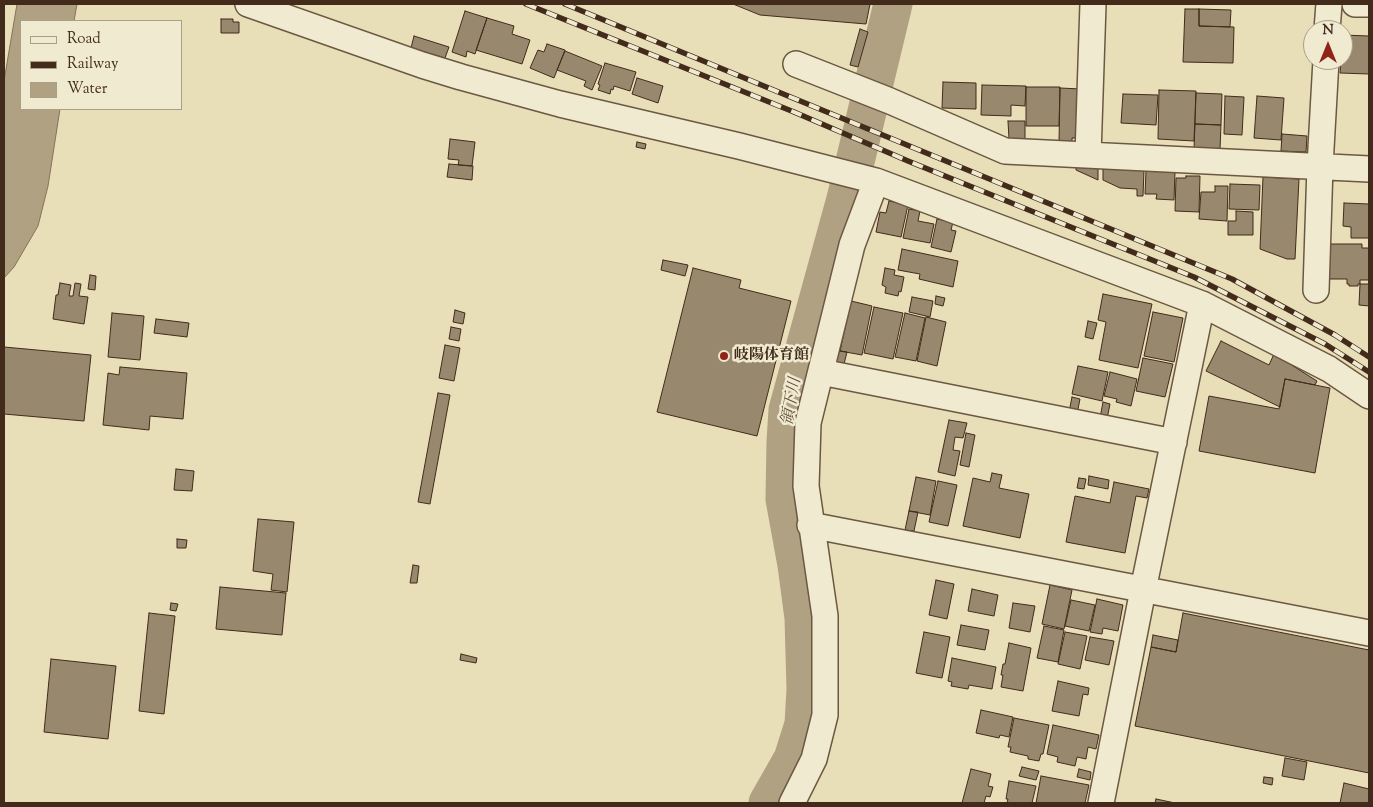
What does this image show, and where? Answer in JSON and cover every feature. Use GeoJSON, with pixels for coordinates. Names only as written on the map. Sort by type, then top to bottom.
{"type":"FeatureCollection","features":[{"type":"Feature","properties":{"kind":"street"},"geometry":{"type":"LineString","coordinates":[[248,4],[461,77],[560,104],[739,146],[871,180],[1202,304],[1329,369],[1369,396]]}},
{"type":"Feature","properties":{"kind":"street"},"geometry":{"type":"LineString","coordinates":[[1088,155],[1093,4]]}},
{"type":"Feature","properties":{"kind":"street"},"geometry":{"type":"LineString","coordinates":[[1328,20],[1329,4]]}},
{"type":"Feature","properties":{"kind":"street"},"geometry":{"type":"LineString","coordinates":[[1355,4],[1369,4]]}},
{"type":"Feature","properties":{"kind":"street"},"geometry":{"type":"LineString","coordinates":[[796,64],[890,101],[1005,151],[1369,169]]}},
{"type":"Feature","properties":{"kind":"street"},"geometry":{"type":"LineString","coordinates":[[1316,290],[1325,70]]}},
{"type":"Feature","properties":{"kind":"street"},"geometry":{"type":"LineString","coordinates":[[792,803],[814,759],[825,715],[824,616],[806,486],[808,423],[852,245],[871,180]]}},
{"type":"Feature","properties":{"kind":"street"},"geometry":{"type":"LineString","coordinates":[[1101,803],[1202,304]]}},
{"type":"Feature","properties":{"kind":"street"},"geometry":{"type":"LineString","coordinates":[[821,372],[1174,442]]}},
{"type":"Feature","properties":{"kind":"street"},"geometry":{"type":"LineString","coordinates":[[810,525],[1369,633]]}},
{"type":"Feature","properties":{"kind":"water"},"geometry":{"type":"Polygon","coordinates":[[[17,4],[77,4],[74,20],[20,20],[20,110],[60,110],[48,186],[38,226],[14,267],[4,278],[4,81],[17,4]]]}},
{"type":"Feature","properties":{"kind":"building"},"geometry":{"type":"Polygon","coordinates":[[[733,4],[870,4],[866,24],[760,15],[733,4]]]}},
{"type":"Feature","properties":{"kind":"building"},"geometry":{"type":"Polygon","coordinates":[[[1185,9],[1199,9],[1199,26],[1234,27],[1233,63],[1183,62],[1185,9]]]}},
{"type":"Feature","properties":{"kind":"building"},"geometry":{"type":"Polygon","coordinates":[[[1199,9],[1231,10],[1230,27],[1199,26],[1199,9]]]}},
{"type":"Feature","properties":{"kind":"building"},"geometry":{"type":"Polygon","coordinates":[[[465,11],[487,18],[475,54],[467,51],[466,57],[452,52],[465,11]]]}},
{"type":"Feature","properties":{"kind":"building"},"geometry":{"type":"Polygon","coordinates":[[[487,18],[514,26],[512,34],[530,40],[522,64],[476,50],[487,18]]]}},
{"type":"Feature","properties":{"kind":"building"},"geometry":{"type":"Polygon","coordinates":[[[221,19],[233,19],[233,22],[239,22],[239,33],[221,33],[221,19]]]}},
{"type":"Feature","properties":{"kind":"building"},"geometry":{"type":"Polygon","coordinates":[[[860,29],[868,32],[858,67],[850,65],[860,29]]]}},
{"type":"Feature","properties":{"kind":"building"},"geometry":{"type":"Polygon","coordinates":[[[1353,35],[1369,36],[1369,74],[1340,73],[1340,70],[1353,70],[1353,35]]]}},
{"type":"Feature","properties":{"kind":"building"},"geometry":{"type":"Polygon","coordinates":[[[414,36],[449,47],[445,58],[411,48],[414,36]]]}},
{"type":"Feature","properties":{"kind":"building"},"geometry":{"type":"Polygon","coordinates":[[[547,44],[565,50],[554,78],[530,68],[538,50],[544,52],[547,44]]]}},
{"type":"Feature","properties":{"kind":"building"},"geometry":{"type":"Polygon","coordinates":[[[565,51],[602,66],[592,90],[584,86],[586,81],[557,70],[565,51]]]}},
{"type":"Feature","properties":{"kind":"building"},"geometry":{"type":"Polygon","coordinates":[[[605,63],[636,72],[630,91],[614,86],[610,94],[598,90],[600,85],[598,84],[605,63]]]}},
{"type":"Feature","properties":{"kind":"building"},"geometry":{"type":"Polygon","coordinates":[[[637,78],[663,86],[658,103],[632,94],[637,78]]]}},
{"type":"Feature","properties":{"kind":"building"},"geometry":{"type":"Polygon","coordinates":[[[943,82],[976,83],[976,109],[942,108],[943,82]]]}},
{"type":"Feature","properties":{"kind":"building"},"geometry":{"type":"Polygon","coordinates":[[[982,85],[1026,86],[1025,106],[1011,105],[1011,116],[981,115],[982,85]]]}},
{"type":"Feature","properties":{"kind":"building"},"geometry":{"type":"Polygon","coordinates":[[[1026,87],[1060,87],[1059,126],[1026,126],[1026,87]]]}},
{"type":"Feature","properties":{"kind":"building"},"geometry":{"type":"Polygon","coordinates":[[[1060,88],[1081,89],[1080,138],[1072,138],[1072,142],[1059,142],[1060,88]]]}},
{"type":"Feature","properties":{"kind":"building"},"geometry":{"type":"Polygon","coordinates":[[[1159,90],[1196,91],[1194,141],[1158,139],[1159,90]]]}},
{"type":"Feature","properties":{"kind":"building"},"geometry":{"type":"Polygon","coordinates":[[[1196,93],[1222,94],[1221,125],[1195,124],[1196,93]]]}},
{"type":"Feature","properties":{"kind":"building"},"geometry":{"type":"Polygon","coordinates":[[[1123,94],[1158,95],[1156,125],[1121,123],[1123,94]]]}},
{"type":"Feature","properties":{"kind":"building"},"geometry":{"type":"Polygon","coordinates":[[[1225,96],[1244,97],[1242,135],[1224,134],[1225,96]]]}},
{"type":"Feature","properties":{"kind":"building"},"geometry":{"type":"Polygon","coordinates":[[[1257,96],[1284,98],[1281,140],[1254,138],[1257,96]]]}},
{"type":"Feature","properties":{"kind":"building"},"geometry":{"type":"Polygon","coordinates":[[[1008,121],[1025,121],[1025,139],[1009,139],[1008,121]]]}},
{"type":"Feature","properties":{"kind":"building"},"geometry":{"type":"Polygon","coordinates":[[[1195,124],[1221,125],[1220,149],[1194,148],[1195,124]]]}},
{"type":"Feature","properties":{"kind":"building"},"geometry":{"type":"Polygon","coordinates":[[[1282,134],[1307,136],[1306,152],[1281,151],[1282,134]]]}},
{"type":"Feature","properties":{"kind":"building"},"geometry":{"type":"Polygon","coordinates":[[[450,139],[475,142],[472,166],[458,165],[459,160],[448,159],[450,139]]]}},
{"type":"Feature","properties":{"kind":"building"},"geometry":{"type":"Polygon","coordinates":[[[637,142],[646,144],[645,149],[636,147],[637,142]]]}},
{"type":"Feature","properties":{"kind":"building"},"geometry":{"type":"Polygon","coordinates":[[[449,164],[473,166],[472,180],[447,177],[449,164]]]}},
{"type":"Feature","properties":{"kind":"building"},"geometry":{"type":"Polygon","coordinates":[[[1076,166],[1098,168],[1098,180],[1076,170],[1076,166]]]}},
{"type":"Feature","properties":{"kind":"building"},"geometry":{"type":"Polygon","coordinates":[[[1103,169],[1144,170],[1143,196],[1137,196],[1137,189],[1120,188],[1103,180],[1103,169]]]}},
{"type":"Feature","properties":{"kind":"building"},"geometry":{"type":"Polygon","coordinates":[[[1146,171],[1175,172],[1174,200],[1156,199],[1157,194],[1145,194],[1146,171]]]}},
{"type":"Feature","properties":{"kind":"building"},"geometry":{"type":"Polygon","coordinates":[[[1186,176],[1200,176],[1199,212],[1175,211],[1176,178],[1186,178],[1186,176]]]}},
{"type":"Feature","properties":{"kind":"building"},"geometry":{"type":"Polygon","coordinates":[[[1263,177],[1299,179],[1295,259],[1287,259],[1260,249],[1263,177]]]}},
{"type":"Feature","properties":{"kind":"building"},"geometry":{"type":"Polygon","coordinates":[[[1230,184],[1260,185],[1259,210],[1229,209],[1230,184]]]}},
{"type":"Feature","properties":{"kind":"building"},"geometry":{"type":"Polygon","coordinates":[[[1215,186],[1228,186],[1227,221],[1199,219],[1201,192],[1215,192],[1215,186]]]}},
{"type":"Feature","properties":{"kind":"building"},"geometry":{"type":"Polygon","coordinates":[[[889,201],[908,205],[901,237],[876,232],[880,212],[886,213],[889,201]]]}},
{"type":"Feature","properties":{"kind":"building"},"geometry":{"type":"Polygon","coordinates":[[[1344,203],[1369,204],[1369,238],[1351,238],[1351,227],[1343,226],[1344,203]]]}},
{"type":"Feature","properties":{"kind":"building"},"geometry":{"type":"Polygon","coordinates":[[[909,209],[920,211],[918,221],[934,224],[930,243],[903,238],[909,209]]]}},
{"type":"Feature","properties":{"kind":"building"},"geometry":{"type":"Polygon","coordinates":[[[1236,211],[1253,212],[1253,235],[1228,235],[1228,221],[1236,221],[1236,211]]]}},
{"type":"Feature","properties":{"kind":"building"},"geometry":{"type":"Polygon","coordinates":[[[937,219],[953,222],[951,230],[956,231],[951,252],[931,247],[937,219]]]}},
{"type":"Feature","properties":{"kind":"building"},"geometry":{"type":"Polygon","coordinates":[[[1329,244],[1362,244],[1362,248],[1369,248],[1369,280],[1360,280],[1358,286],[1349,286],[1347,279],[1328,279],[1329,244]]]}},
{"type":"Feature","properties":{"kind":"building"},"geometry":{"type":"Polygon","coordinates":[[[902,249],[958,261],[953,287],[919,279],[920,274],[898,270],[902,249]]]}},
{"type":"Feature","properties":{"kind":"building"},"geometry":{"type":"Polygon","coordinates":[[[663,260],[688,265],[685,276],[661,270],[663,260]]]}},
{"type":"Feature","properties":{"kind":"building","name":"岐陽体育館"},"geometry":{"type":"Polygon","coordinates":[[[693,268],[741,280],[739,288],[791,301],[757,436],[657,412],[693,268]]]}},
{"type":"Feature","properties":{"kind":"building"},"geometry":{"type":"Polygon","coordinates":[[[885,268],[895,270],[894,275],[904,277],[901,292],[899,291],[898,296],[885,293],[886,287],[882,285],[885,268]]]}},
{"type":"Feature","properties":{"kind":"building"},"geometry":{"type":"Polygon","coordinates":[[[90,275],[96,276],[95,290],[88,289],[90,275]]]}},
{"type":"Feature","properties":{"kind":"building"},"geometry":{"type":"Polygon","coordinates":[[[60,283],[71,285],[69,296],[73,296],[75,283],[81,284],[79,296],[88,297],[84,324],[53,319],[56,295],[58,295],[60,283]]]}},
{"type":"Feature","properties":{"kind":"building"},"geometry":{"type":"Polygon","coordinates":[[[1360,284],[1369,284],[1369,306],[1359,305],[1360,284]]]}},
{"type":"Feature","properties":{"kind":"building"},"geometry":{"type":"Polygon","coordinates":[[[1103,294],[1152,304],[1138,368],[1099,360],[1106,322],[1098,320],[1103,294]]]}},
{"type":"Feature","properties":{"kind":"building"},"geometry":{"type":"Polygon","coordinates":[[[936,296],[945,298],[943,306],[935,304],[936,296]]]}},
{"type":"Feature","properties":{"kind":"building"},"geometry":{"type":"Polygon","coordinates":[[[912,297],[933,301],[930,317],[909,312],[912,297]]]}},
{"type":"Feature","properties":{"kind":"building"},"geometry":{"type":"Polygon","coordinates":[[[851,301],[872,306],[862,355],[840,351],[851,301]]]}},
{"type":"Feature","properties":{"kind":"building"},"geometry":{"type":"Polygon","coordinates":[[[874,307],[903,313],[893,359],[864,353],[874,307]]]}},
{"type":"Feature","properties":{"kind":"building"},"geometry":{"type":"Polygon","coordinates":[[[455,310],[465,313],[463,324],[453,322],[455,310]]]}},
{"type":"Feature","properties":{"kind":"building"},"geometry":{"type":"Polygon","coordinates":[[[1153,312],[1183,318],[1174,362],[1144,356],[1153,312]]]}},
{"type":"Feature","properties":{"kind":"building"},"geometry":{"type":"Polygon","coordinates":[[[112,313],[144,316],[140,360],[108,357],[112,313]]]}},
{"type":"Feature","properties":{"kind":"building"},"geometry":{"type":"Polygon","coordinates":[[[905,313],[925,318],[916,361],[895,357],[905,313]]]}},
{"type":"Feature","properties":{"kind":"building"},"geometry":{"type":"Polygon","coordinates":[[[926,317],[946,322],[937,366],[917,361],[926,317]]]}},
{"type":"Feature","properties":{"kind":"building"},"geometry":{"type":"Polygon","coordinates":[[[156,319],[189,323],[187,337],[154,333],[156,319]]]}},
{"type":"Feature","properties":{"kind":"building"},"geometry":{"type":"Polygon","coordinates":[[[1088,321],[1097,323],[1093,339],[1085,337],[1088,321]]]}},
{"type":"Feature","properties":{"kind":"building"},"geometry":{"type":"Polygon","coordinates":[[[451,327],[461,329],[459,341],[449,339],[451,327]]]}},
{"type":"Feature","properties":{"kind":"building"},"geometry":{"type":"Polygon","coordinates":[[[1221,341],[1269,365],[1274,354],[1317,381],[1315,385],[1285,379],[1280,407],[1206,371],[1221,341]]]}},
{"type":"Feature","properties":{"kind":"building"},"geometry":{"type":"Polygon","coordinates":[[[445,345],[460,348],[454,381],[439,378],[445,345]]]}},
{"type":"Feature","properties":{"kind":"building"},"geometry":{"type":"Polygon","coordinates":[[[839,346],[841,346],[840,351],[847,352],[843,368],[836,361],[839,346]]]}},
{"type":"Feature","properties":{"kind":"building"},"geometry":{"type":"Polygon","coordinates":[[[4,347],[91,355],[84,421],[4,414],[4,347]]]}},
{"type":"Feature","properties":{"kind":"building"},"geometry":{"type":"Polygon","coordinates":[[[1143,358],[1173,364],[1165,397],[1136,391],[1143,358]]]}},
{"type":"Feature","properties":{"kind":"building"},"geometry":{"type":"Polygon","coordinates":[[[1078,366],[1108,372],[1102,401],[1072,394],[1078,366]]]}},
{"type":"Feature","properties":{"kind":"building"},"geometry":{"type":"Polygon","coordinates":[[[120,367],[187,373],[183,419],[150,416],[149,430],[103,425],[108,373],[119,375],[120,367]]]}},
{"type":"Feature","properties":{"kind":"building"},"geometry":{"type":"Polygon","coordinates":[[[1110,372],[1137,379],[1131,406],[1116,402],[1117,399],[1104,396],[1110,372]]]}},
{"type":"Feature","properties":{"kind":"building"},"geometry":{"type":"Polygon","coordinates":[[[1285,379],[1330,388],[1315,473],[1199,451],[1209,396],[1279,409],[1285,379]]]}},
{"type":"Feature","properties":{"kind":"building"},"geometry":{"type":"Polygon","coordinates":[[[438,393],[450,395],[430,504],[418,502],[438,393]]]}},
{"type":"Feature","properties":{"kind":"building"},"geometry":{"type":"Polygon","coordinates":[[[1072,397],[1080,399],[1077,414],[1069,412],[1072,397]]]}},
{"type":"Feature","properties":{"kind":"building"},"geometry":{"type":"Polygon","coordinates":[[[1103,402],[1110,404],[1107,419],[1100,418],[1103,402]]]}},
{"type":"Feature","properties":{"kind":"building"},"geometry":{"type":"Polygon","coordinates":[[[949,420],[967,423],[963,438],[955,437],[953,450],[960,451],[955,476],[938,472],[949,420]]]}},
{"type":"Feature","properties":{"kind":"building"},"geometry":{"type":"Polygon","coordinates":[[[966,433],[975,435],[969,467],[960,465],[966,433]]]}},
{"type":"Feature","properties":{"kind":"building"},"geometry":{"type":"Polygon","coordinates":[[[176,469],[194,471],[192,491],[174,490],[176,469]]]}},
{"type":"Feature","properties":{"kind":"building"},"geometry":{"type":"Polygon","coordinates":[[[992,473],[1002,475],[999,488],[1029,494],[1020,538],[963,526],[973,478],[990,482],[992,473]]]}},
{"type":"Feature","properties":{"kind":"building"},"geometry":{"type":"Polygon","coordinates":[[[1089,476],[1109,480],[1108,489],[1088,485],[1089,476]]]}},
{"type":"Feature","properties":{"kind":"building"},"geometry":{"type":"Polygon","coordinates":[[[916,477],[936,481],[930,515],[909,511],[916,477]]]}},
{"type":"Feature","properties":{"kind":"building"},"geometry":{"type":"Polygon","coordinates":[[[1079,478],[1086,479],[1084,489],[1077,488],[1079,478]]]}},
{"type":"Feature","properties":{"kind":"building"},"geometry":{"type":"Polygon","coordinates":[[[938,481],[957,485],[948,526],[929,522],[938,481]]]}},
{"type":"Feature","properties":{"kind":"building"},"geometry":{"type":"Polygon","coordinates":[[[1114,482],[1149,489],[1147,498],[1136,496],[1125,553],[1066,542],[1075,496],[1110,503],[1114,482]]]}},
{"type":"Feature","properties":{"kind":"building"},"geometry":{"type":"Polygon","coordinates":[[[909,511],[918,512],[914,531],[905,530],[909,511]]]}},
{"type":"Feature","properties":{"kind":"building"},"geometry":{"type":"Polygon","coordinates":[[[258,519],[294,522],[287,592],[271,590],[273,574],[253,571],[258,519]]]}},
{"type":"Feature","properties":{"kind":"building"},"geometry":{"type":"Polygon","coordinates":[[[177,539],[187,540],[186,548],[177,548],[177,539]]]}},
{"type":"Feature","properties":{"kind":"building"},"geometry":{"type":"Polygon","coordinates":[[[413,565],[419,566],[417,583],[410,583],[413,565]]]}},
{"type":"Feature","properties":{"kind":"building"},"geometry":{"type":"Polygon","coordinates":[[[936,580],[954,584],[947,619],[929,615],[936,580]]]}},
{"type":"Feature","properties":{"kind":"building"},"geometry":{"type":"Polygon","coordinates":[[[1050,585],[1072,590],[1064,629],[1042,624],[1050,585]]]}},
{"type":"Feature","properties":{"kind":"building"},"geometry":{"type":"Polygon","coordinates":[[[220,587],[286,593],[282,635],[216,629],[220,587]]]}},
{"type":"Feature","properties":{"kind":"building"},"geometry":{"type":"Polygon","coordinates":[[[972,589],[998,595],[994,616],[968,611],[972,589]]]}},
{"type":"Feature","properties":{"kind":"building"},"geometry":{"type":"Polygon","coordinates":[[[1097,599],[1123,605],[1118,631],[1103,628],[1102,634],[1090,632],[1097,599]]]}},
{"type":"Feature","properties":{"kind":"building"},"geometry":{"type":"Polygon","coordinates":[[[1071,600],[1095,605],[1089,631],[1065,626],[1071,600]]]}},
{"type":"Feature","properties":{"kind":"building"},"geometry":{"type":"Polygon","coordinates":[[[171,603],[178,604],[176,611],[170,610],[171,603]]]}},
{"type":"Feature","properties":{"kind":"building"},"geometry":{"type":"Polygon","coordinates":[[[1013,603],[1035,606],[1030,632],[1009,628],[1013,603]]]}},
{"type":"Feature","properties":{"kind":"building"},"geometry":{"type":"Polygon","coordinates":[[[149,613],[175,616],[164,714],[139,711],[149,613]]]}},
{"type":"Feature","properties":{"kind":"building"},"geometry":{"type":"Polygon","coordinates":[[[1183,613],[1369,650],[1369,773],[1135,726],[1151,647],[1176,652],[1183,613]]]}},
{"type":"Feature","properties":{"kind":"building"},"geometry":{"type":"Polygon","coordinates":[[[961,625],[989,630],[985,650],[957,645],[961,625]]]}},
{"type":"Feature","properties":{"kind":"building"},"geometry":{"type":"Polygon","coordinates":[[[1044,626],[1064,630],[1058,662],[1037,658],[1044,626]]]}},
{"type":"Feature","properties":{"kind":"building"},"geometry":{"type":"Polygon","coordinates":[[[924,632],[950,637],[942,678],[916,673],[924,632]]]}},
{"type":"Feature","properties":{"kind":"building"},"geometry":{"type":"Polygon","coordinates":[[[1065,632],[1087,636],[1080,669],[1058,664],[1065,632]]]}},
{"type":"Feature","properties":{"kind":"building"},"geometry":{"type":"Polygon","coordinates":[[[1153,635],[1178,640],[1176,652],[1151,647],[1153,635]]]}},
{"type":"Feature","properties":{"kind":"building"},"geometry":{"type":"Polygon","coordinates":[[[1090,637],[1114,641],[1109,665],[1085,660],[1090,637]]]}},
{"type":"Feature","properties":{"kind":"building"},"geometry":{"type":"Polygon","coordinates":[[[1009,643],[1031,648],[1023,691],[1001,687],[1003,664],[1005,664],[1009,643]]]}},
{"type":"Feature","properties":{"kind":"building"},"geometry":{"type":"Polygon","coordinates":[[[461,654],[477,658],[476,663],[460,660],[461,654]]]}},
{"type":"Feature","properties":{"kind":"building"},"geometry":{"type":"Polygon","coordinates":[[[952,658],[996,667],[992,689],[969,685],[968,689],[951,686],[952,682],[948,681],[952,658]]]}},
{"type":"Feature","properties":{"kind":"building"},"geometry":{"type":"Polygon","coordinates":[[[51,659],[116,666],[108,739],[44,732],[51,659]]]}},
{"type":"Feature","properties":{"kind":"building"},"geometry":{"type":"Polygon","coordinates":[[[1058,681],[1089,688],[1088,695],[1083,694],[1079,716],[1052,711],[1058,681]]]}},
{"type":"Feature","properties":{"kind":"building"},"geometry":{"type":"Polygon","coordinates":[[[981,710],[1013,717],[1009,737],[1000,735],[999,738],[976,733],[981,710]]]}},
{"type":"Feature","properties":{"kind":"building"},"geometry":{"type":"Polygon","coordinates":[[[1014,718],[1049,725],[1043,754],[1041,754],[1039,761],[1028,759],[1028,756],[1010,752],[1011,747],[1008,747],[1014,718]]]}},
{"type":"Feature","properties":{"kind":"building"},"geometry":{"type":"Polygon","coordinates":[[[1053,725],[1099,735],[1096,749],[1088,747],[1086,759],[1077,757],[1075,766],[1057,762],[1058,757],[1047,754],[1053,725]]]}},
{"type":"Feature","properties":{"kind":"building"},"geometry":{"type":"Polygon","coordinates":[[[1285,758],[1307,762],[1304,780],[1282,776],[1285,758]]]}},
{"type":"Feature","properties":{"kind":"building"},"geometry":{"type":"Polygon","coordinates":[[[1022,767],[1039,771],[1036,780],[1019,776],[1022,767]]]}},
{"type":"Feature","properties":{"kind":"building"},"geometry":{"type":"Polygon","coordinates":[[[971,769],[991,774],[988,786],[993,787],[990,797],[986,796],[984,803],[962,803],[971,769]]]}},
{"type":"Feature","properties":{"kind":"building"},"geometry":{"type":"Polygon","coordinates":[[[1079,769],[1091,772],[1090,780],[1077,777],[1079,769]]]}},
{"type":"Feature","properties":{"kind":"building"},"geometry":{"type":"Polygon","coordinates":[[[1041,776],[1089,785],[1085,803],[1036,803],[1041,776]]]}},
{"type":"Feature","properties":{"kind":"building"},"geometry":{"type":"Polygon","coordinates":[[[1264,777],[1273,778],[1272,785],[1263,783],[1264,777]]]}},
{"type":"Feature","properties":{"kind":"building"},"geometry":{"type":"Polygon","coordinates":[[[1009,781],[1036,786],[1032,803],[1007,803],[1009,781]]]}},
{"type":"Feature","properties":{"kind":"building"},"geometry":{"type":"Polygon","coordinates":[[[1344,783],[1369,789],[1369,803],[1340,803],[1344,783]]]}},
{"type":"Feature","properties":{"kind":"building"},"geometry":{"type":"Polygon","coordinates":[[[1156,799],[1175,803],[1155,803],[1156,799]]]}},
{"type":"Feature","properties":{"kind":"waterway","name":"領下川"},"geometry":{"type":"LineString","coordinates":[[768,803],[793,759],[804,724],[806,689],[804,618],[785,499],[788,410],[846,199],[893,4]]}},
{"type":"Feature","properties":{"kind":"railway"},"geometry":{"type":"LineString","coordinates":[[526,4],[1194,277],[1325,344],[1369,372]]}},
{"type":"Feature","properties":{"kind":"railway"},"geometry":{"type":"LineString","coordinates":[[565,4],[1232,279],[1335,335],[1369,357]]}},
{"type":"Feature","properties":{"kind":"place","name":"岐陽体育館"},"geometry":{"type":"Point","coordinates":[724,356]}}]}
